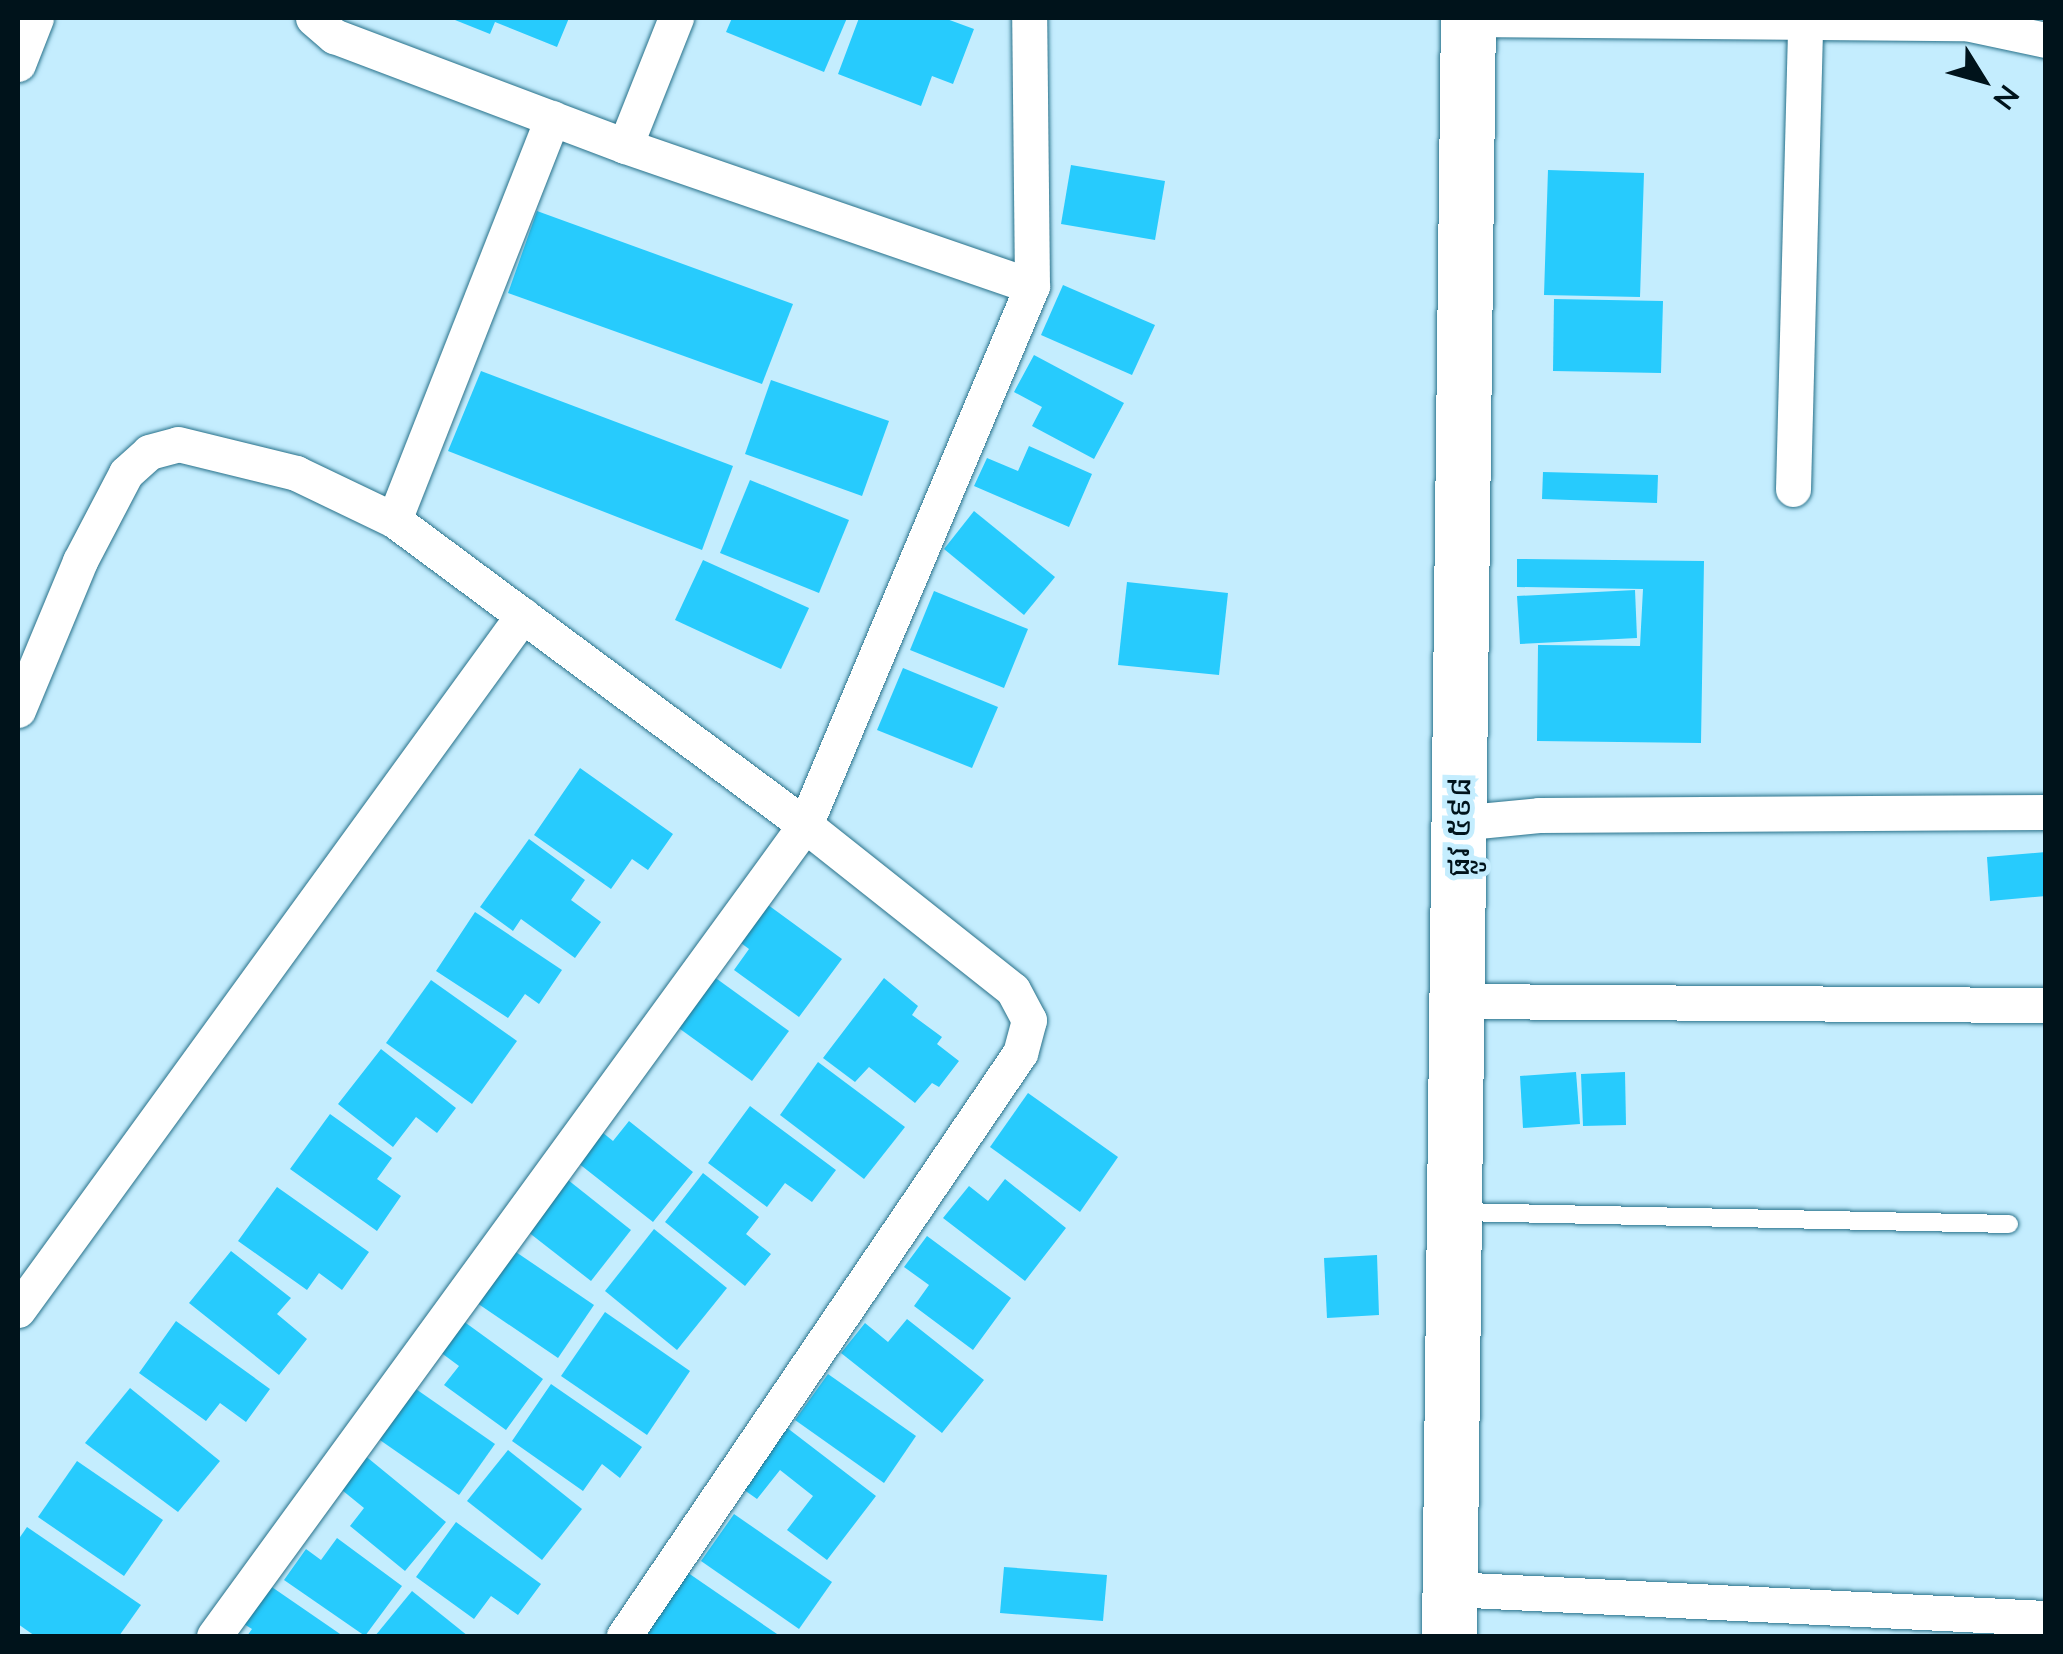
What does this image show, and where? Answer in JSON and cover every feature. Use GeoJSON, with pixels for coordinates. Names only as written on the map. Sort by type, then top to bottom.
{"type":"FeatureCollection","features":[{"type":"Feature","properties":{"kind":"main road","name":"ផ្លូវ ៥៩៨"},"geometry":{"type":"LineString","coordinates":[[1449,1613],[1468,18]]}},
{"type":"Feature","properties":{"kind":"street"},"geometry":{"type":"LineString","coordinates":[[18,64],[36,18]]}},
{"type":"Feature","properties":{"kind":"street"},"geometry":{"type":"LineString","coordinates":[[313,18],[334,36],[625,146],[1032,286]]}},
{"type":"Feature","properties":{"kind":"street"},"geometry":{"type":"LineString","coordinates":[[625,146],[676,18]]}},
{"type":"Feature","properties":{"kind":"street"},"geometry":{"type":"LineString","coordinates":[[214,1636],[805,825],[1032,286],[1029,18]]}},
{"type":"Feature","properties":{"kind":"street"},"geometry":{"type":"LineString","coordinates":[[1468,18],[1964,23],[2046,40]]}},
{"type":"Feature","properties":{"kind":"street"},"geometry":{"type":"LineString","coordinates":[[1793,489],[1806,23]]}},
{"type":"Feature","properties":{"kind":"street"},"geometry":{"type":"LineString","coordinates":[[394,520],[552,118]]}},
{"type":"Feature","properties":{"kind":"street"},"geometry":{"type":"LineString","coordinates":[[18,710],[80,561],[126,473],[149,452],[178,444],[245,459],[296,474],[394,520],[805,825],[1013,990],[1029,1020],[1020,1053],[624,1636]]}},
{"type":"Feature","properties":{"kind":"street"},"geometry":{"type":"LineString","coordinates":[[18,1310],[523,615]]}},
{"type":"Feature","properties":{"kind":"street"},"geometry":{"type":"LineString","coordinates":[[1458,823],[1539,815],[2046,812]]}},
{"type":"Feature","properties":{"kind":"street"},"geometry":{"type":"LineString","coordinates":[[1455,1001],[2046,1006]]}},
{"type":"Feature","properties":{"kind":"street"},"geometry":{"type":"LineString","coordinates":[[1449,1613],[2046,1618]]}},
{"type":"Feature","properties":{"kind":"lane"},"geometry":{"type":"LineString","coordinates":[[1453,1212],[2009,1224]]}},
{"type":"Feature","properties":{"kind":"building"},"geometry":{"type":"Polygon","coordinates":[[[450,18],[569,18],[557,47],[495,22],[490,34],[450,18]]]}},
{"type":"Feature","properties":{"kind":"building"},"geometry":{"type":"Polygon","coordinates":[[[732,18],[847,18],[824,72],[726,32],[732,18]]]}},
{"type":"Feature","properties":{"kind":"building"},"geometry":{"type":"Polygon","coordinates":[[[859,18],[944,18],[974,29],[953,84],[932,76],[921,106],[838,74],[859,18]]]}},
{"type":"Feature","properties":{"kind":"building"},"geometry":{"type":"Polygon","coordinates":[[[1071,165],[1165,181],[1155,240],[1061,224],[1071,165]]]}},
{"type":"Feature","properties":{"kind":"building"},"geometry":{"type":"Polygon","coordinates":[[[1548,170],[1644,173],[1640,297],[1544,295],[1548,170]]]}},
{"type":"Feature","properties":{"kind":"building"},"geometry":{"type":"Polygon","coordinates":[[[537,211],[793,304],[762,384],[508,293],[537,211]]]}},
{"type":"Feature","properties":{"kind":"building"},"geometry":{"type":"Polygon","coordinates":[[[1063,285],[1155,325],[1132,375],[1041,335],[1063,285]]]}},
{"type":"Feature","properties":{"kind":"building"},"geometry":{"type":"Polygon","coordinates":[[[1554,299],[1663,301],[1661,373],[1553,371],[1554,299]]]}},
{"type":"Feature","properties":{"kind":"building"},"geometry":{"type":"Polygon","coordinates":[[[1034,355],[1124,403],[1094,459],[1032,426],[1042,407],[1014,392],[1034,355]]]}},
{"type":"Feature","properties":{"kind":"building"},"geometry":{"type":"Polygon","coordinates":[[[481,371],[733,466],[702,550],[448,451],[481,371]]]}},
{"type":"Feature","properties":{"kind":"building"},"geometry":{"type":"Polygon","coordinates":[[[771,380],[889,421],[862,496],[745,454],[771,380]]]}},
{"type":"Feature","properties":{"kind":"building"},"geometry":{"type":"Polygon","coordinates":[[[1029,446],[1092,474],[1069,527],[974,486],[987,458],[1018,471],[1029,446]]]}},
{"type":"Feature","properties":{"kind":"building"},"geometry":{"type":"Polygon","coordinates":[[[1543,472],[1658,475],[1657,503],[1542,499],[1543,472]]]}},
{"type":"Feature","properties":{"kind":"building"},"geometry":{"type":"Polygon","coordinates":[[[750,480],[849,520],[819,593],[720,553],[750,480]]]}},
{"type":"Feature","properties":{"kind":"building"},"geometry":{"type":"Polygon","coordinates":[[[974,511],[1055,577],[1024,615],[944,549],[974,511]]]}},
{"type":"Feature","properties":{"kind":"building"},"geometry":{"type":"Polygon","coordinates":[[[1517,559],[1704,561],[1701,743],[1537,741],[1538,645],[1640,646],[1643,589],[1517,587],[1517,559]]]}},
{"type":"Feature","properties":{"kind":"building"},"geometry":{"type":"Polygon","coordinates":[[[703,560],[809,608],[781,669],[675,620],[703,560]]]}},
{"type":"Feature","properties":{"kind":"building"},"geometry":{"type":"Polygon","coordinates":[[[1127,582],[1228,593],[1219,675],[1118,665],[1127,582]]]}},
{"type":"Feature","properties":{"kind":"building"},"geometry":{"type":"Polygon","coordinates":[[[1635,590],[1637,638],[1520,644],[1517,596],[1635,590]]]}},
{"type":"Feature","properties":{"kind":"building"},"geometry":{"type":"Polygon","coordinates":[[[934,591],[1028,629],[1004,688],[910,650],[934,591]]]}},
{"type":"Feature","properties":{"kind":"building"},"geometry":{"type":"Polygon","coordinates":[[[903,668],[998,707],[972,768],[877,730],[903,668]]]}},
{"type":"Feature","properties":{"kind":"building"},"geometry":{"type":"Polygon","coordinates":[[[580,768],[673,834],[648,870],[632,859],[611,889],[534,835],[580,768]]]}},
{"type":"Feature","properties":{"kind":"building"},"geometry":{"type":"Polygon","coordinates":[[[529,839],[585,880],[571,900],[601,922],[575,958],[521,919],[513,931],[480,907],[529,839]]]}},
{"type":"Feature","properties":{"kind":"building"},"geometry":{"type":"Polygon","coordinates":[[[2046,852],[2046,896],[1990,901],[1987,857],[2046,852]]]}},
{"type":"Feature","properties":{"kind":"building"},"geometry":{"type":"Polygon","coordinates":[[[764,902],[842,959],[799,1017],[734,970],[749,949],[737,940],[764,902]]]}},
{"type":"Feature","properties":{"kind":"building"},"geometry":{"type":"Polygon","coordinates":[[[475,912],[562,970],[539,1004],[525,994],[508,1018],[436,971],[475,912]]]}},
{"type":"Feature","properties":{"kind":"building"},"geometry":{"type":"Polygon","coordinates":[[[706,971],[789,1031],[752,1081],[669,1021],[706,971]]]}},
{"type":"Feature","properties":{"kind":"building"},"geometry":{"type":"Polygon","coordinates":[[[884,978],[918,1006],[912,1015],[942,1037],[937,1044],[959,1061],[939,1087],[932,1083],[915,1103],[869,1067],[855,1082],[823,1058],[884,978]]]}},
{"type":"Feature","properties":{"kind":"building"},"geometry":{"type":"Polygon","coordinates":[[[431,980],[517,1041],[472,1104],[386,1043],[431,980]]]}},
{"type":"Feature","properties":{"kind":"building"},"geometry":{"type":"Polygon","coordinates":[[[381,1049],[456,1108],[437,1133],[416,1117],[393,1147],[338,1104],[381,1049]]]}},
{"type":"Feature","properties":{"kind":"building"},"geometry":{"type":"Polygon","coordinates":[[[818,1062],[905,1127],[864,1179],[780,1115],[818,1062]]]}},
{"type":"Feature","properties":{"kind":"building"},"geometry":{"type":"Polygon","coordinates":[[[1576,1072],[1580,1124],[1523,1128],[1520,1076],[1576,1072]]]}},
{"type":"Feature","properties":{"kind":"building"},"geometry":{"type":"Polygon","coordinates":[[[1625,1072],[1626,1125],[1583,1126],[1581,1074],[1625,1072]]]}},
{"type":"Feature","properties":{"kind":"building"},"geometry":{"type":"Polygon","coordinates":[[[1028,1093],[1118,1157],[1080,1212],[990,1147],[1028,1093]]]}},
{"type":"Feature","properties":{"kind":"building"},"geometry":{"type":"Polygon","coordinates":[[[750,1106],[836,1170],[812,1202],[785,1183],[767,1207],[708,1163],[750,1106]]]}},
{"type":"Feature","properties":{"kind":"building"},"geometry":{"type":"Polygon","coordinates":[[[330,1114],[392,1158],[377,1179],[401,1196],[377,1231],[290,1169],[330,1114]]]}},
{"type":"Feature","properties":{"kind":"building"},"geometry":{"type":"Polygon","coordinates":[[[629,1121],[693,1172],[653,1222],[573,1159],[597,1128],[613,1141],[629,1121]]]}},
{"type":"Feature","properties":{"kind":"building"},"geometry":{"type":"Polygon","coordinates":[[[703,1173],[759,1217],[746,1234],[771,1254],[745,1286],[665,1222],[703,1173]]]}},
{"type":"Feature","properties":{"kind":"building"},"geometry":{"type":"Polygon","coordinates":[[[563,1176],[631,1230],[591,1281],[523,1228],[563,1176]]]}},
{"type":"Feature","properties":{"kind":"building"},"geometry":{"type":"Polygon","coordinates":[[[1005,1179],[1066,1228],[1025,1281],[943,1218],[969,1186],[988,1201],[1005,1179]]]}},
{"type":"Feature","properties":{"kind":"building"},"geometry":{"type":"Polygon","coordinates":[[[277,1187],[369,1252],[342,1290],[319,1273],[307,1290],[238,1241],[277,1187]]]}},
{"type":"Feature","properties":{"kind":"building"},"geometry":{"type":"Polygon","coordinates":[[[654,1229],[727,1288],[677,1350],[605,1291],[654,1229]]]}},
{"type":"Feature","properties":{"kind":"building"},"geometry":{"type":"Polygon","coordinates":[[[927,1236],[1011,1298],[973,1350],[914,1306],[929,1285],[904,1267],[927,1236]]]}},
{"type":"Feature","properties":{"kind":"building"},"geometry":{"type":"Polygon","coordinates":[[[510,1248],[594,1305],[558,1358],[474,1301],[510,1248]]]}},
{"type":"Feature","properties":{"kind":"building"},"geometry":{"type":"Polygon","coordinates":[[[231,1251],[291,1298],[277,1314],[307,1339],[279,1375],[189,1303],[231,1251]]]}},
{"type":"Feature","properties":{"kind":"building"},"geometry":{"type":"Polygon","coordinates":[[[1377,1255],[1379,1315],[1327,1318],[1324,1258],[1377,1255]]]}},
{"type":"Feature","properties":{"kind":"building"},"geometry":{"type":"Polygon","coordinates":[[[605,1312],[690,1371],[647,1435],[561,1376],[605,1312]]]}},
{"type":"Feature","properties":{"kind":"building"},"geometry":{"type":"Polygon","coordinates":[[[459,1318],[543,1379],[506,1430],[444,1385],[459,1366],[436,1349],[459,1318]]]}},
{"type":"Feature","properties":{"kind":"building"},"geometry":{"type":"Polygon","coordinates":[[[907,1319],[984,1380],[942,1433],[841,1353],[865,1323],[888,1342],[907,1319]]]}},
{"type":"Feature","properties":{"kind":"building"},"geometry":{"type":"Polygon","coordinates":[[[176,1321],[270,1389],[246,1422],[220,1403],[206,1421],[139,1373],[176,1321]]]}},
{"type":"Feature","properties":{"kind":"building"},"geometry":{"type":"Polygon","coordinates":[[[828,1374],[916,1436],[884,1483],[795,1420],[828,1374]]]}},
{"type":"Feature","properties":{"kind":"building"},"geometry":{"type":"Polygon","coordinates":[[[551,1384],[642,1447],[620,1478],[602,1464],[583,1491],[512,1441],[551,1384]]]}},
{"type":"Feature","properties":{"kind":"building"},"geometry":{"type":"Polygon","coordinates":[[[413,1387],[495,1444],[459,1495],[377,1438],[413,1387]]]}},
{"type":"Feature","properties":{"kind":"building"},"geometry":{"type":"Polygon","coordinates":[[[130,1388],[220,1461],[178,1512],[85,1443],[130,1388]]]}},
{"type":"Feature","properties":{"kind":"building"},"geometry":{"type":"Polygon","coordinates":[[[786,1427],[876,1496],[827,1560],[787,1530],[813,1496],[780,1470],[757,1499],[740,1487],[786,1427]]]}},
{"type":"Feature","properties":{"kind":"building"},"geometry":{"type":"Polygon","coordinates":[[[508,1450],[582,1509],[542,1560],[467,1501],[508,1450]]]}},
{"type":"Feature","properties":{"kind":"building"},"geometry":{"type":"Polygon","coordinates":[[[363,1454],[446,1522],[405,1571],[350,1526],[364,1508],[337,1486],[363,1454]]]}},
{"type":"Feature","properties":{"kind":"building"},"geometry":{"type":"Polygon","coordinates":[[[77,1461],[163,1520],[124,1576],[38,1517],[77,1461]]]}},
{"type":"Feature","properties":{"kind":"building"},"geometry":{"type":"Polygon","coordinates":[[[734,1514],[832,1582],[799,1629],[701,1561],[734,1514]]]}},
{"type":"Feature","properties":{"kind":"building"},"geometry":{"type":"Polygon","coordinates":[[[456,1522],[541,1584],[518,1615],[491,1596],[474,1619],[416,1577],[456,1522]]]}},
{"type":"Feature","properties":{"kind":"building"},"geometry":{"type":"Polygon","coordinates":[[[27,1527],[141,1605],[119,1636],[35,1636],[18,1624],[18,1540],[27,1527]]]}},
{"type":"Feature","properties":{"kind":"building"},"geometry":{"type":"Polygon","coordinates":[[[337,1538],[402,1586],[365,1636],[284,1580],[306,1549],[321,1560],[337,1538]]]}},
{"type":"Feature","properties":{"kind":"building"},"geometry":{"type":"Polygon","coordinates":[[[678,1566],[780,1636],[637,1636],[678,1566]]]}},
{"type":"Feature","properties":{"kind":"building"},"geometry":{"type":"Polygon","coordinates":[[[1004,1567],[1107,1575],[1103,1621],[1000,1613],[1004,1567]]]}},
{"type":"Feature","properties":{"kind":"building"},"geometry":{"type":"Polygon","coordinates":[[[266,1583],[343,1636],[247,1636],[252,1629],[239,1621],[266,1583]]]}},
{"type":"Feature","properties":{"kind":"building"},"geometry":{"type":"Polygon","coordinates":[[[412,1591],[468,1636],[375,1636],[412,1591]]]}}]}
